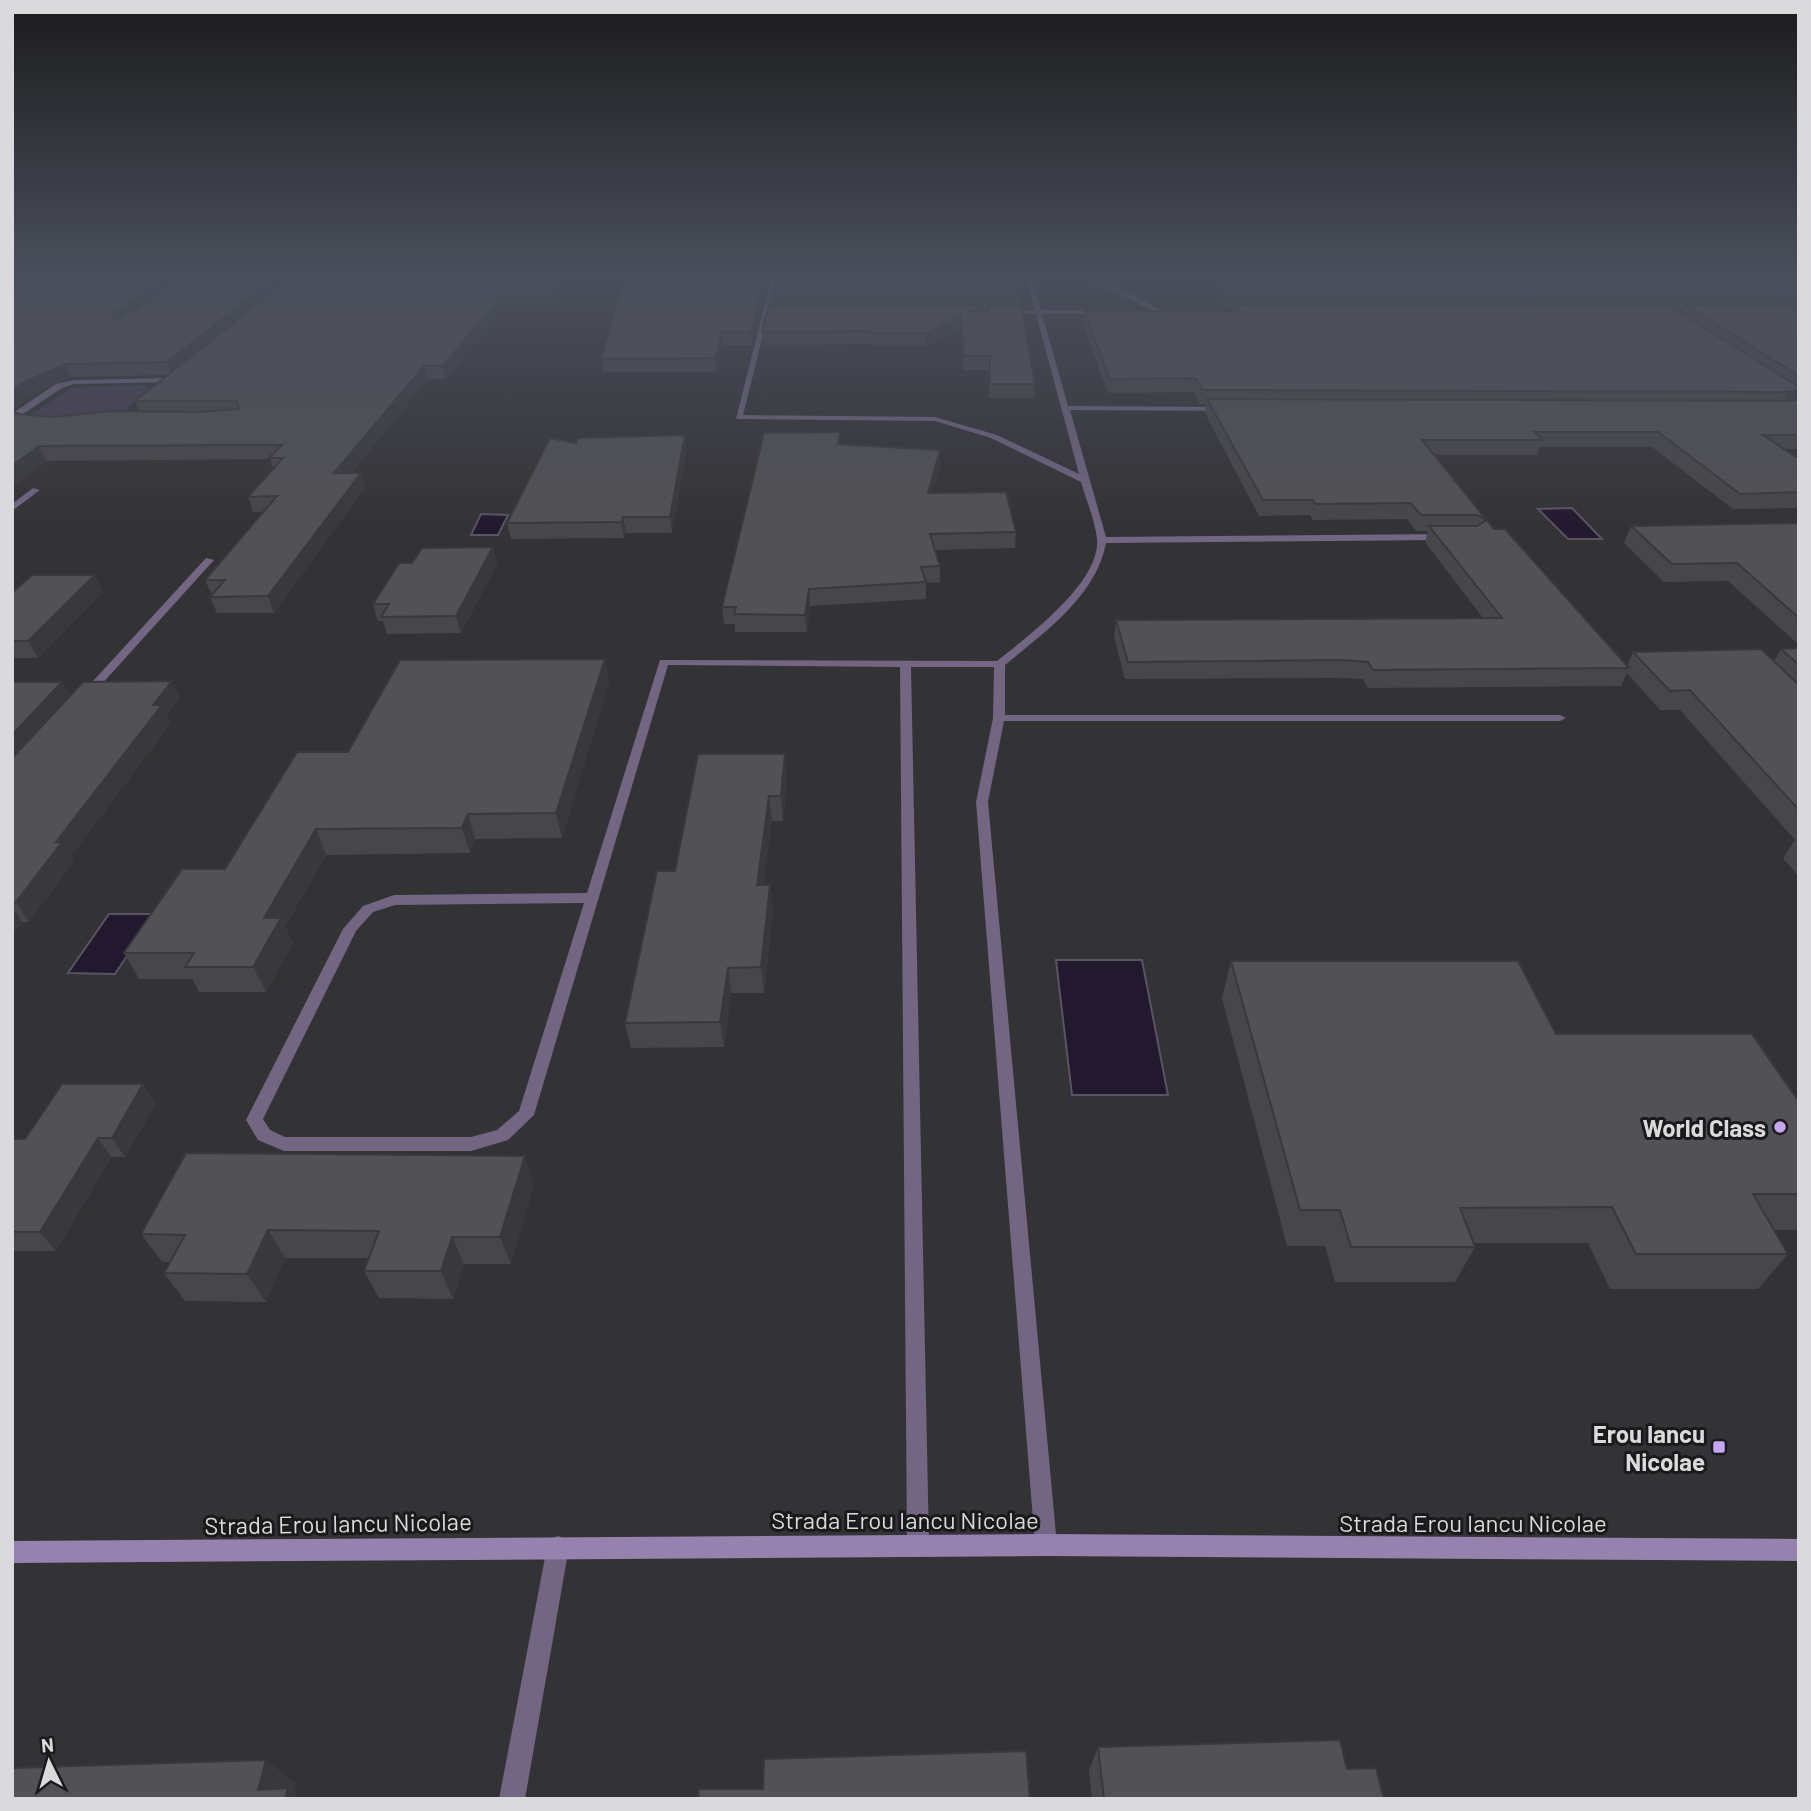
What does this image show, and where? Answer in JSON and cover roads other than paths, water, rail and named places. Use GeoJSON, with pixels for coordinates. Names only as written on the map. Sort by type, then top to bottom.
{"type":"FeatureCollection","features":[{"type":"Feature","properties":{"kind":"street"},"geometry":{"type":"LineString","coordinates":[[754,360],[739,417],[935,419],[956,423],[998,439],[1087,481]]}},
{"type":"Feature","properties":{"kind":"street"},"geometry":{"type":"LineString","coordinates":[[591,898],[394,900],[368,909],[350,929],[254,1120],[264,1135],[284,1144],[471,1144],[502,1135],[526,1115],[664,663],[1000,664],[1048,621],[1079,588],[1095,566],[1102,540],[1053,360]]}},
{"type":"Feature","properties":{"kind":"street"},"geometry":{"type":"LineString","coordinates":[[165,387],[183,372]]}},
{"type":"Feature","properties":{"kind":"street"},"geometry":{"type":"LineString","coordinates":[[34,424],[19,422],[15,419],[16,415],[59,386],[74,382],[173,380]]}},
{"type":"Feature","properties":{"kind":"street"},"geometry":{"type":"LineString","coordinates":[[1066,408],[1231,409]]}},
{"type":"Feature","properties":{"kind":"street"},"geometry":{"type":"LineString","coordinates":[[12,508],[36,489]]}},
{"type":"Feature","properties":{"kind":"street"},"geometry":{"type":"LineString","coordinates":[[1102,540],[1459,537]]}},
{"type":"Feature","properties":{"kind":"street"},"geometry":{"type":"LineString","coordinates":[[78,705],[209,560]]}},
{"type":"Feature","properties":{"kind":"street"},"geometry":{"type":"LineString","coordinates":[[905,664],[918,1545]]}},
{"type":"Feature","properties":{"kind":"street"},"geometry":{"type":"LineString","coordinates":[[1000,664],[999,718],[982,802],[1046,1545]]}},
{"type":"Feature","properties":{"kind":"street"},"geometry":{"type":"LineString","coordinates":[[999,718],[1560,718]]}},
{"type":"Feature","properties":{"kind":"street","name":"Strada Erou Iancu Nicolae"},"geometry":{"type":"LineString","coordinates":[[12,1552],[918,1545],[1799,1550]]}},
{"type":"Feature","properties":{"kind":"street"},"geometry":{"type":"LineString","coordinates":[[512,1799],[558,1548]]}},
{"type":"Feature","properties":{"kind":"place","name":"World Class"},"geometry":{"type":"Point","coordinates":[1780,1127]}},
{"type":"Feature","properties":{"kind":"place","name":"Erou Iancu Nicolae"},"geometry":{"type":"Point","coordinates":[1719,1447]}}]}
